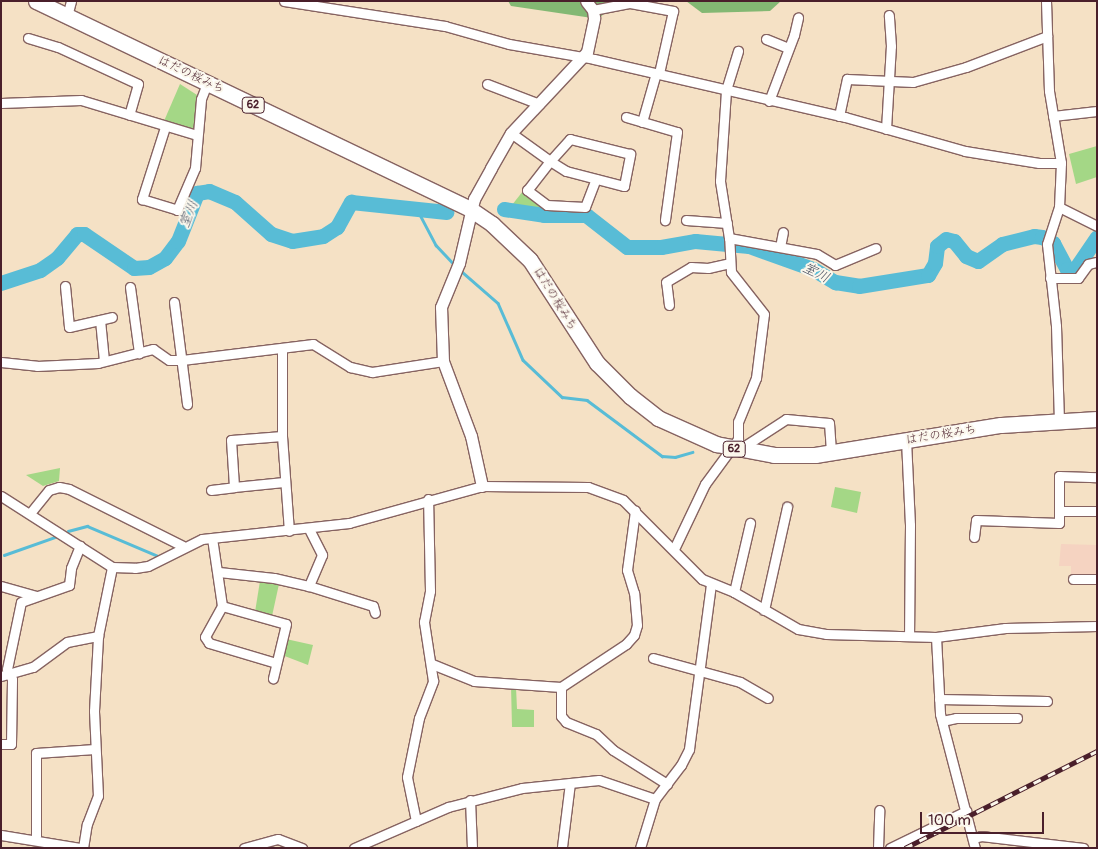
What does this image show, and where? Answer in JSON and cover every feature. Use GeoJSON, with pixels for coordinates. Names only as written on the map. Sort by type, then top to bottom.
{"type":"FeatureCollection","features":[{"type":"Feature","properties":{"kind":"main road","name":"はだの桜みち"},"geometry":{"type":"LineString","coordinates":[[36,1],[470,209],[492,224],[530,260],[597,363],[630,396],[658,418],[683,431],[735,449],[774,455],[831,453],[1001,425],[1097,418]]}},
{"type":"Feature","properties":{"kind":"street"},"geometry":{"type":"LineString","coordinates":[[66,16],[72,1]]}},
{"type":"Feature","properties":{"kind":"street"},"geometry":{"type":"LineString","coordinates":[[284,1],[322,5],[418,21],[657,73],[839,116],[966,151],[1039,163],[1061,163]]}},
{"type":"Feature","properties":{"kind":"street"},"geometry":{"type":"LineString","coordinates":[[482,486],[471,436],[443,361],[441,307],[459,263],[470,209],[511,133],[580,57],[587,52],[591,40],[593,10],[586,1]]}},
{"type":"Feature","properties":{"kind":"street"},"geometry":{"type":"LineString","coordinates":[[1046,1],[1054,116],[1061,163],[1059,207],[1047,244],[1056,326],[1059,420]]}},
{"type":"Feature","properties":{"kind":"street"},"geometry":{"type":"LineString","coordinates":[[593,10],[630,3],[672,11],[657,73],[642,122]]}},
{"type":"Feature","properties":{"kind":"street"},"geometry":{"type":"LineString","coordinates":[[886,129],[889,82],[889,15]]}},
{"type":"Feature","properties":{"kind":"street"},"geometry":{"type":"LineString","coordinates":[[769,101],[798,17]]}},
{"type":"Feature","properties":{"kind":"street"},"geometry":{"type":"LineString","coordinates":[[839,116],[847,78],[913,82],[966,67],[1047,36]]}},
{"type":"Feature","properties":{"kind":"street"},"geometry":{"type":"LineString","coordinates":[[28,38],[58,47],[138,84],[129,115]]}},
{"type":"Feature","properties":{"kind":"street"},"geometry":{"type":"LineString","coordinates":[[766,39],[788,48]]}},
{"type":"Feature","properties":{"kind":"street"},"geometry":{"type":"LineString","coordinates":[[735,449],[738,439],[738,422],[756,378],[764,314],[737,282],[729,263],[727,223],[720,181],[726,90],[738,51]]}},
{"type":"Feature","properties":{"kind":"street"},"geometry":{"type":"LineString","coordinates":[[497,76],[490,85],[539,104]]}},
{"type":"Feature","properties":{"kind":"street"},"geometry":{"type":"LineString","coordinates":[[165,127],[142,200],[177,210],[195,168],[202,99],[207,83]]}},
{"type":"Feature","properties":{"kind":"street"},"geometry":{"type":"LineString","coordinates":[[1,103],[81,100],[165,127],[197,135]]}},
{"type":"Feature","properties":{"kind":"street"},"geometry":{"type":"LineString","coordinates":[[1054,116],[1097,111]]}},
{"type":"Feature","properties":{"kind":"street"},"geometry":{"type":"LineString","coordinates":[[626,117],[677,132],[665,220]]}},
{"type":"Feature","properties":{"kind":"street"},"geometry":{"type":"LineString","coordinates":[[511,133],[550,160],[566,171],[624,186],[630,154],[570,139],[550,160],[527,190],[547,205],[585,207],[596,179]]}},
{"type":"Feature","properties":{"kind":"street"},"geometry":{"type":"LineString","coordinates":[[1059,207],[1097,226]]}},
{"type":"Feature","properties":{"kind":"street"},"geometry":{"type":"LineString","coordinates":[[686,220],[727,223]]}},
{"type":"Feature","properties":{"kind":"street"},"geometry":{"type":"LineString","coordinates":[[780,247],[783,232]]}},
{"type":"Feature","properties":{"kind":"street"},"geometry":{"type":"LineString","coordinates":[[729,242],[780,247],[817,254],[835,265],[854,261],[876,248]]}},
{"type":"Feature","properties":{"kind":"street"},"geometry":{"type":"LineString","coordinates":[[1050,278],[1078,278],[1088,264],[1097,262]]}},
{"type":"Feature","properties":{"kind":"street"},"geometry":{"type":"LineString","coordinates":[[669,306],[666,282],[691,267],[708,268],[729,263]]}},
{"type":"Feature","properties":{"kind":"street"},"geometry":{"type":"LineString","coordinates":[[66,286],[63,304],[69,327],[112,317]]}},
{"type":"Feature","properties":{"kind":"street"},"geometry":{"type":"LineString","coordinates":[[130,288],[139,353]]}},
{"type":"Feature","properties":{"kind":"street"},"geometry":{"type":"LineString","coordinates":[[174,302],[187,404]]}},
{"type":"Feature","properties":{"kind":"street"},"geometry":{"type":"LineString","coordinates":[[100,320],[104,361]]}},
{"type":"Feature","properties":{"kind":"street"},"geometry":{"type":"LineString","coordinates":[[1,362],[37,366],[104,361],[153,350],[169,360],[182,360],[313,344],[350,366],[372,372],[443,361]]}},
{"type":"Feature","properties":{"kind":"street"},"geometry":{"type":"LineString","coordinates":[[282,349],[282,436],[289,531]]}},
{"type":"Feature","properties":{"kind":"street"},"geometry":{"type":"LineString","coordinates":[[674,549],[705,484],[735,449],[786,419],[829,423],[831,453]]}},
{"type":"Feature","properties":{"kind":"street"},"geometry":{"type":"LineString","coordinates":[[234,487],[231,440],[282,436]]}},
{"type":"Feature","properties":{"kind":"street"},"geometry":{"type":"LineString","coordinates":[[906,440],[910,525],[909,634]]}},
{"type":"Feature","properties":{"kind":"street"},"geometry":{"type":"LineString","coordinates":[[974,537],[976,520],[1059,523],[1059,476],[1097,477]]}},
{"type":"Feature","properties":{"kind":"street"},"geometry":{"type":"LineString","coordinates":[[211,490],[284,482]]}},
{"type":"Feature","properties":{"kind":"street"},"geometry":{"type":"LineString","coordinates":[[1,496],[31,512],[112,567],[148,566],[183,546],[212,538],[309,529],[349,523],[428,499],[482,486],[588,487],[623,500],[674,549],[697,575],[711,584],[734,592],[798,629],[826,634],[909,634],[936,637],[1005,628],[1097,626]]}},
{"type":"Feature","properties":{"kind":"street"},"geometry":{"type":"LineString","coordinates":[[31,512],[49,490],[64,488],[92,498],[123,519],[183,546]]}},
{"type":"Feature","properties":{"kind":"street"},"geometry":{"type":"LineString","coordinates":[[416,821],[407,777],[419,718],[433,681],[432,664],[425,640],[424,622],[430,591],[428,499]]}},
{"type":"Feature","properties":{"kind":"street"},"geometry":{"type":"LineString","coordinates":[[764,610],[788,507]]}},
{"type":"Feature","properties":{"kind":"street"},"geometry":{"type":"LineString","coordinates":[[1060,511],[1097,511]]}},
{"type":"Feature","properties":{"kind":"street"},"geometry":{"type":"LineString","coordinates":[[432,664],[474,681],[561,687],[634,636],[637,608],[627,570],[635,512]]}},
{"type":"Feature","properties":{"kind":"street"},"geometry":{"type":"LineString","coordinates":[[734,592],[750,524]]}},
{"type":"Feature","properties":{"kind":"street"},"geometry":{"type":"LineString","coordinates":[[309,529],[322,555],[309,586]]}},
{"type":"Feature","properties":{"kind":"street"},"geometry":{"type":"LineString","coordinates":[[212,538],[222,606],[205,637],[209,643],[276,663]]}},
{"type":"Feature","properties":{"kind":"street"},"geometry":{"type":"LineString","coordinates":[[1,744],[11,744],[6,675],[21,602],[69,585],[71,568],[80,546]]}},
{"type":"Feature","properties":{"kind":"street"},"geometry":{"type":"LineString","coordinates":[[1,835],[82,848],[87,824],[98,796],[95,749],[98,636],[112,567]]}},
{"type":"Feature","properties":{"kind":"street"},"geometry":{"type":"LineString","coordinates":[[218,572],[309,586],[374,606],[375,613]]}},
{"type":"Feature","properties":{"kind":"street"},"geometry":{"type":"LineString","coordinates":[[1078,581],[1097,579]]}},
{"type":"Feature","properties":{"kind":"street"},"geometry":{"type":"LineString","coordinates":[[640,848],[655,799],[667,784],[689,748],[711,584]]}},
{"type":"Feature","properties":{"kind":"street"},"geometry":{"type":"LineString","coordinates":[[1,586],[36,596]]}},
{"type":"Feature","properties":{"kind":"street"},"geometry":{"type":"LineString","coordinates":[[222,606],[286,624],[273,678]]}},
{"type":"Feature","properties":{"kind":"street"},"geometry":{"type":"LineString","coordinates":[[6,675],[33,667],[67,642],[98,636]]}},
{"type":"Feature","properties":{"kind":"street"},"geometry":{"type":"LineString","coordinates":[[936,637],[942,721],[974,838],[975,848]]}},
{"type":"Feature","properties":{"kind":"street"},"geometry":{"type":"LineString","coordinates":[[658,662],[740,682],[756,698],[768,698]]}},
{"type":"Feature","properties":{"kind":"street"},"geometry":{"type":"LineString","coordinates":[[561,687],[560,716],[566,722],[596,734],[613,750],[667,784]]}},
{"type":"Feature","properties":{"kind":"street"},"geometry":{"type":"LineString","coordinates":[[939,698],[1021,697],[1047,701]]}},
{"type":"Feature","properties":{"kind":"street"},"geometry":{"type":"LineString","coordinates":[[942,721],[956,718],[1000,722],[1017,718]]}},
{"type":"Feature","properties":{"kind":"street"},"geometry":{"type":"LineString","coordinates":[[36,836],[36,753],[95,749]]}},
{"type":"Feature","properties":{"kind":"street"},"geometry":{"type":"LineString","coordinates":[[354,848],[470,800],[522,788],[607,781],[655,799]]}},
{"type":"Feature","properties":{"kind":"street"},"geometry":{"type":"LineString","coordinates":[[562,847],[570,783]]}},
{"type":"Feature","properties":{"kind":"street"},"geometry":{"type":"LineString","coordinates":[[470,800],[472,848]]}},
{"type":"Feature","properties":{"kind":"street"},"geometry":{"type":"LineString","coordinates":[[878,848],[879,810]]}},
{"type":"Feature","properties":{"kind":"street"},"geometry":{"type":"LineString","coordinates":[[890,848],[966,811]]}},
{"type":"Feature","properties":{"kind":"street"},"geometry":{"type":"LineString","coordinates":[[974,838],[981,836],[1083,848]]}},
{"type":"Feature","properties":{"kind":"street"},"geometry":{"type":"LineString","coordinates":[[244,848],[278,839],[302,848]]}},
{"type":"Feature","properties":{"kind":"shaded area"},"geometry":{"type":"Polygon","coordinates":[[[1061,544],[1097,545],[1097,576],[1071,576],[1071,566],[1059,566],[1061,544]]]}},
{"type":"Feature","properties":{"kind":"green space"},"geometry":{"type":"Polygon","coordinates":[[[508,1],[615,1],[599,19],[511,6],[508,1]]]}},
{"type":"Feature","properties":{"kind":"green space"},"geometry":{"type":"Polygon","coordinates":[[[686,1],[781,1],[770,11],[702,13],[686,1]]]}},
{"type":"Feature","properties":{"kind":"green space"},"geometry":{"type":"Polygon","coordinates":[[[180,84],[197,95],[194,127],[191,129],[164,121],[180,84]]]}},
{"type":"Feature","properties":{"kind":"green space"},"geometry":{"type":"Polygon","coordinates":[[[1097,146],[1097,177],[1076,184],[1069,154],[1097,146]]]}},
{"type":"Feature","properties":{"kind":"green space"},"geometry":{"type":"Polygon","coordinates":[[[523,191],[542,208],[512,205],[523,191]]]}},
{"type":"Feature","properties":{"kind":"green space"},"geometry":{"type":"Polygon","coordinates":[[[60,468],[59,481],[43,486],[26,475],[60,468]]]}},
{"type":"Feature","properties":{"kind":"green space"},"geometry":{"type":"Polygon","coordinates":[[[835,487],[861,492],[857,513],[831,507],[835,487]]]}},
{"type":"Feature","properties":{"kind":"green space"},"geometry":{"type":"Polygon","coordinates":[[[260,581],[279,584],[272,616],[255,612],[260,581]]]}},
{"type":"Feature","properties":{"kind":"green space"},"geometry":{"type":"Polygon","coordinates":[[[286,639],[313,645],[308,665],[282,655],[286,639]]]}},
{"type":"Feature","properties":{"kind":"green space"},"geometry":{"type":"Polygon","coordinates":[[[511,686],[516,687],[517,709],[534,710],[534,727],[512,727],[511,686]]]}},
{"type":"Feature","properties":{"kind":"waterway","name":"室川"},"geometry":{"type":"LineString","coordinates":[[1,283],[40,270],[57,258],[77,234],[84,234],[134,268],[149,267],[165,258],[178,241],[197,193],[209,191],[235,202],[271,234],[292,241],[323,236],[337,227],[351,202],[446,212]]}},
{"type":"Feature","properties":{"kind":"waterway"},"geometry":{"type":"LineString","coordinates":[[417,209],[436,245],[454,264]]}},
{"type":"Feature","properties":{"kind":"waterway","name":"室川"},"geometry":{"type":"LineString","coordinates":[[504,209],[544,215],[586,215],[627,247],[661,247],[695,241],[749,246],[813,269],[835,282],[859,286],[928,275],[935,263],[937,246],[946,239],[954,241],[966,256],[978,261],[1002,244],[1034,236],[1042,237],[1053,243],[1067,269],[1073,272],[1097,237]]}},
{"type":"Feature","properties":{"kind":"waterway"},"geometry":{"type":"LineString","coordinates":[[460,270],[498,303],[523,360],[562,397],[587,400],[662,456],[675,457],[692,452]]}},
{"type":"Feature","properties":{"kind":"waterway"},"geometry":{"type":"LineString","coordinates":[[68,531],[87,526],[158,556]]}},
{"type":"Feature","properties":{"kind":"waterway"},"geometry":{"type":"LineString","coordinates":[[4,555],[58,536]]}},
{"type":"Feature","properties":{"kind":"railway"},"geometry":{"type":"LineString","coordinates":[[905,848],[1097,751]]}}]}
